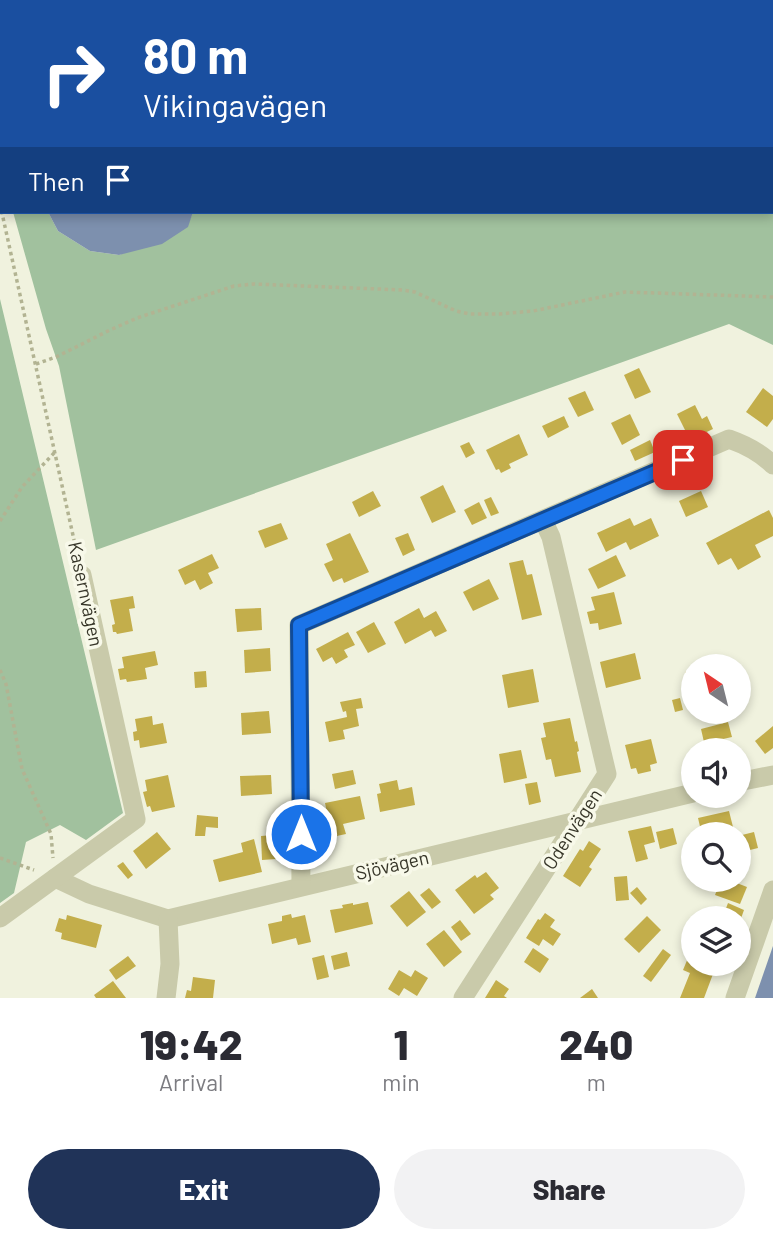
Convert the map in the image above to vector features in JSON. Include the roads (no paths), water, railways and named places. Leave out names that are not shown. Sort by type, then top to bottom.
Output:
[{"type":"street","points":[[301,886],[299,625],[729,439],[766,457],[773,465]]},
{"type":"street","name":"Odenvägen","points":[[463,998],[607,774],[551,537],[543,520]]},
{"type":"street","name":"Kasernvägen","points":[[0,918],[136,820],[82,575]]},
{"type":"street","points":[[751,779],[773,775]]},
{"type":"street","name":"Sjövägen","points":[[168,919],[681,796]]},
{"type":"street","points":[[55,878],[89,894],[168,919],[170,964],[166,998]]},
{"type":"street","points":[[735,998],[773,890]]},
{"type":"water","points":[[49,214],[192,214],[188,227],[162,244],[119,255],[90,251],[58,231]]},
{"type":"water","points":[[773,946],[773,998],[755,998]]}]
